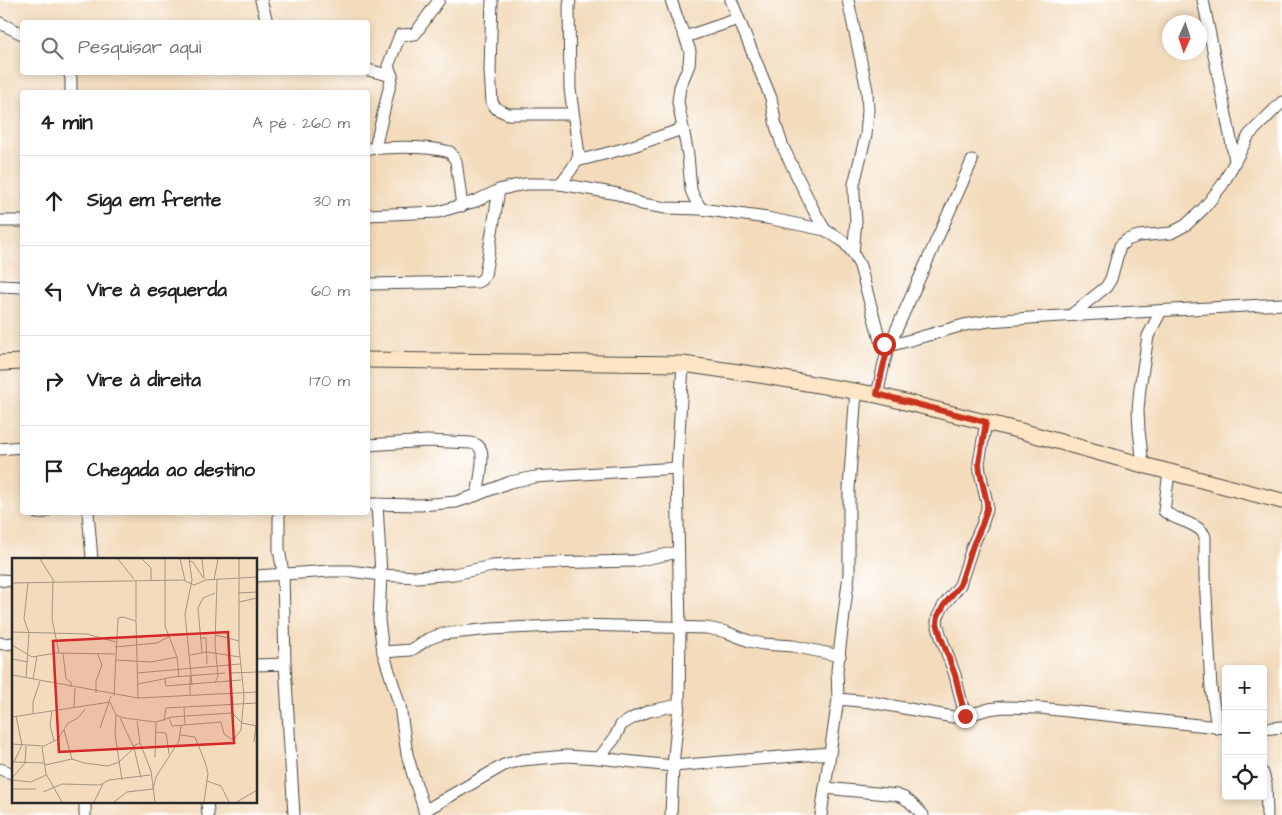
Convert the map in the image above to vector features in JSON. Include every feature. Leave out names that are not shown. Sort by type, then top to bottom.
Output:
[{"type":"main road","points":[[370,360],[683,364],[766,376],[877,394],[1282,501]]},
{"type":"main road","points":[[0,363],[20,362]]},
{"type":"street","points":[[261,0],[266,20]]},
{"type":"street","points":[[439,0],[415,34],[400,35],[388,66],[392,76],[372,149],[400,148],[450,152],[456,161],[462,206]]},
{"type":"street","points":[[492,0],[490,70],[492,103],[497,109],[508,114],[573,114]]},
{"type":"street","points":[[560,184],[577,161],[578,150],[570,89],[570,0]]},
{"type":"street","points":[[671,0],[690,51],[689,65],[680,87],[678,102],[688,155],[691,190],[701,209]]},
{"type":"street","points":[[848,0],[867,90],[868,111],[866,135],[854,184],[856,221],[853,252]]},
{"type":"street","points":[[1203,0],[1235,160]]},
{"type":"street","points":[[732,1],[771,98],[776,126],[783,147],[825,230]]},
{"type":"street","points":[[685,37],[738,19]]},
{"type":"street","points":[[0,23],[20,33]]},
{"type":"street","points":[[370,70],[392,76]]},
{"type":"street","points":[[69,75],[72,90]]},
{"type":"street","points":[[1071,315],[1106,287],[1111,279],[1120,246],[1127,240],[1138,236],[1171,232],[1186,225],[1204,208],[1223,184],[1249,135],[1282,102]]},
{"type":"street","points":[[577,161],[627,148],[682,128]]},
{"type":"street","points":[[877,394],[889,346],[972,161]]},
{"type":"street","points":[[370,215],[438,212],[476,201],[499,190],[526,184],[560,184],[618,194],[642,204],[666,208],[701,209],[767,218],[825,230],[843,241],[853,252],[860,266],[880,340],[889,346],[989,321],[1282,304]]},
{"type":"street","points":[[370,284],[478,282],[482,280],[485,276],[499,190]]},
{"type":"street","points":[[0,221],[20,221]]},
{"type":"street","points":[[0,286],[20,287]]},
{"type":"street","points":[[1143,465],[1138,410],[1140,388],[1148,336],[1161,311]]},
{"type":"street","points":[[671,815],[679,705],[680,628],[677,468],[683,364]]},
{"type":"street","points":[[821,815],[838,699],[838,671],[849,574],[849,489],[856,391]]},
{"type":"street","points":[[965,716],[955,675],[937,623],[941,610],[960,585],[987,509],[979,463],[986,422]]},
{"type":"street","points":[[370,445],[427,441],[472,442],[481,450],[482,458],[477,495]]},
{"type":"street","points":[[0,449],[20,447]]},
{"type":"street","points":[[677,468],[535,476],[510,482],[456,502],[420,505],[372,504],[382,575],[379,620],[383,652],[400,706],[407,754],[425,813],[504,765],[522,760],[566,756],[674,766],[830,753]]},
{"type":"street","points":[[838,699],[872,702],[952,717],[965,716],[1003,707],[1040,708],[1221,728],[1211,688],[1204,532],[1200,528],[1173,517],[1164,511],[1169,472]]},
{"type":"street","points":[[88,515],[92,558]]},
{"type":"street","points":[[279,515],[278,549],[283,573],[294,815]]},
{"type":"street","points":[[258,576],[330,570],[417,578],[454,574],[492,566],[635,561],[678,552]]},
{"type":"street","points":[[383,652],[411,650],[428,638],[442,634],[491,629],[574,625],[707,628],[763,644],[792,646],[840,656]]},
{"type":"street","points":[[258,665],[286,664]]},
{"type":"street","points":[[599,758],[622,725],[649,711],[679,705]]},
{"type":"street","points":[[1267,729],[1282,728]]},
{"type":"street","points":[[0,769],[12,773]]},
{"type":"street","points":[[825,788],[904,797],[923,815]]},
{"type":"street","points":[[1267,800],[1267,815]]},
{"type":"street","points":[[85,802],[85,815]]},
{"type":"street","points":[[207,802],[208,815]]},
{"type":"route","points":[[884,344],[889,346],[877,394],[986,422],[979,463],[987,509],[960,585],[944,605],[938,616],[937,623],[955,675],[965,716]]}]
